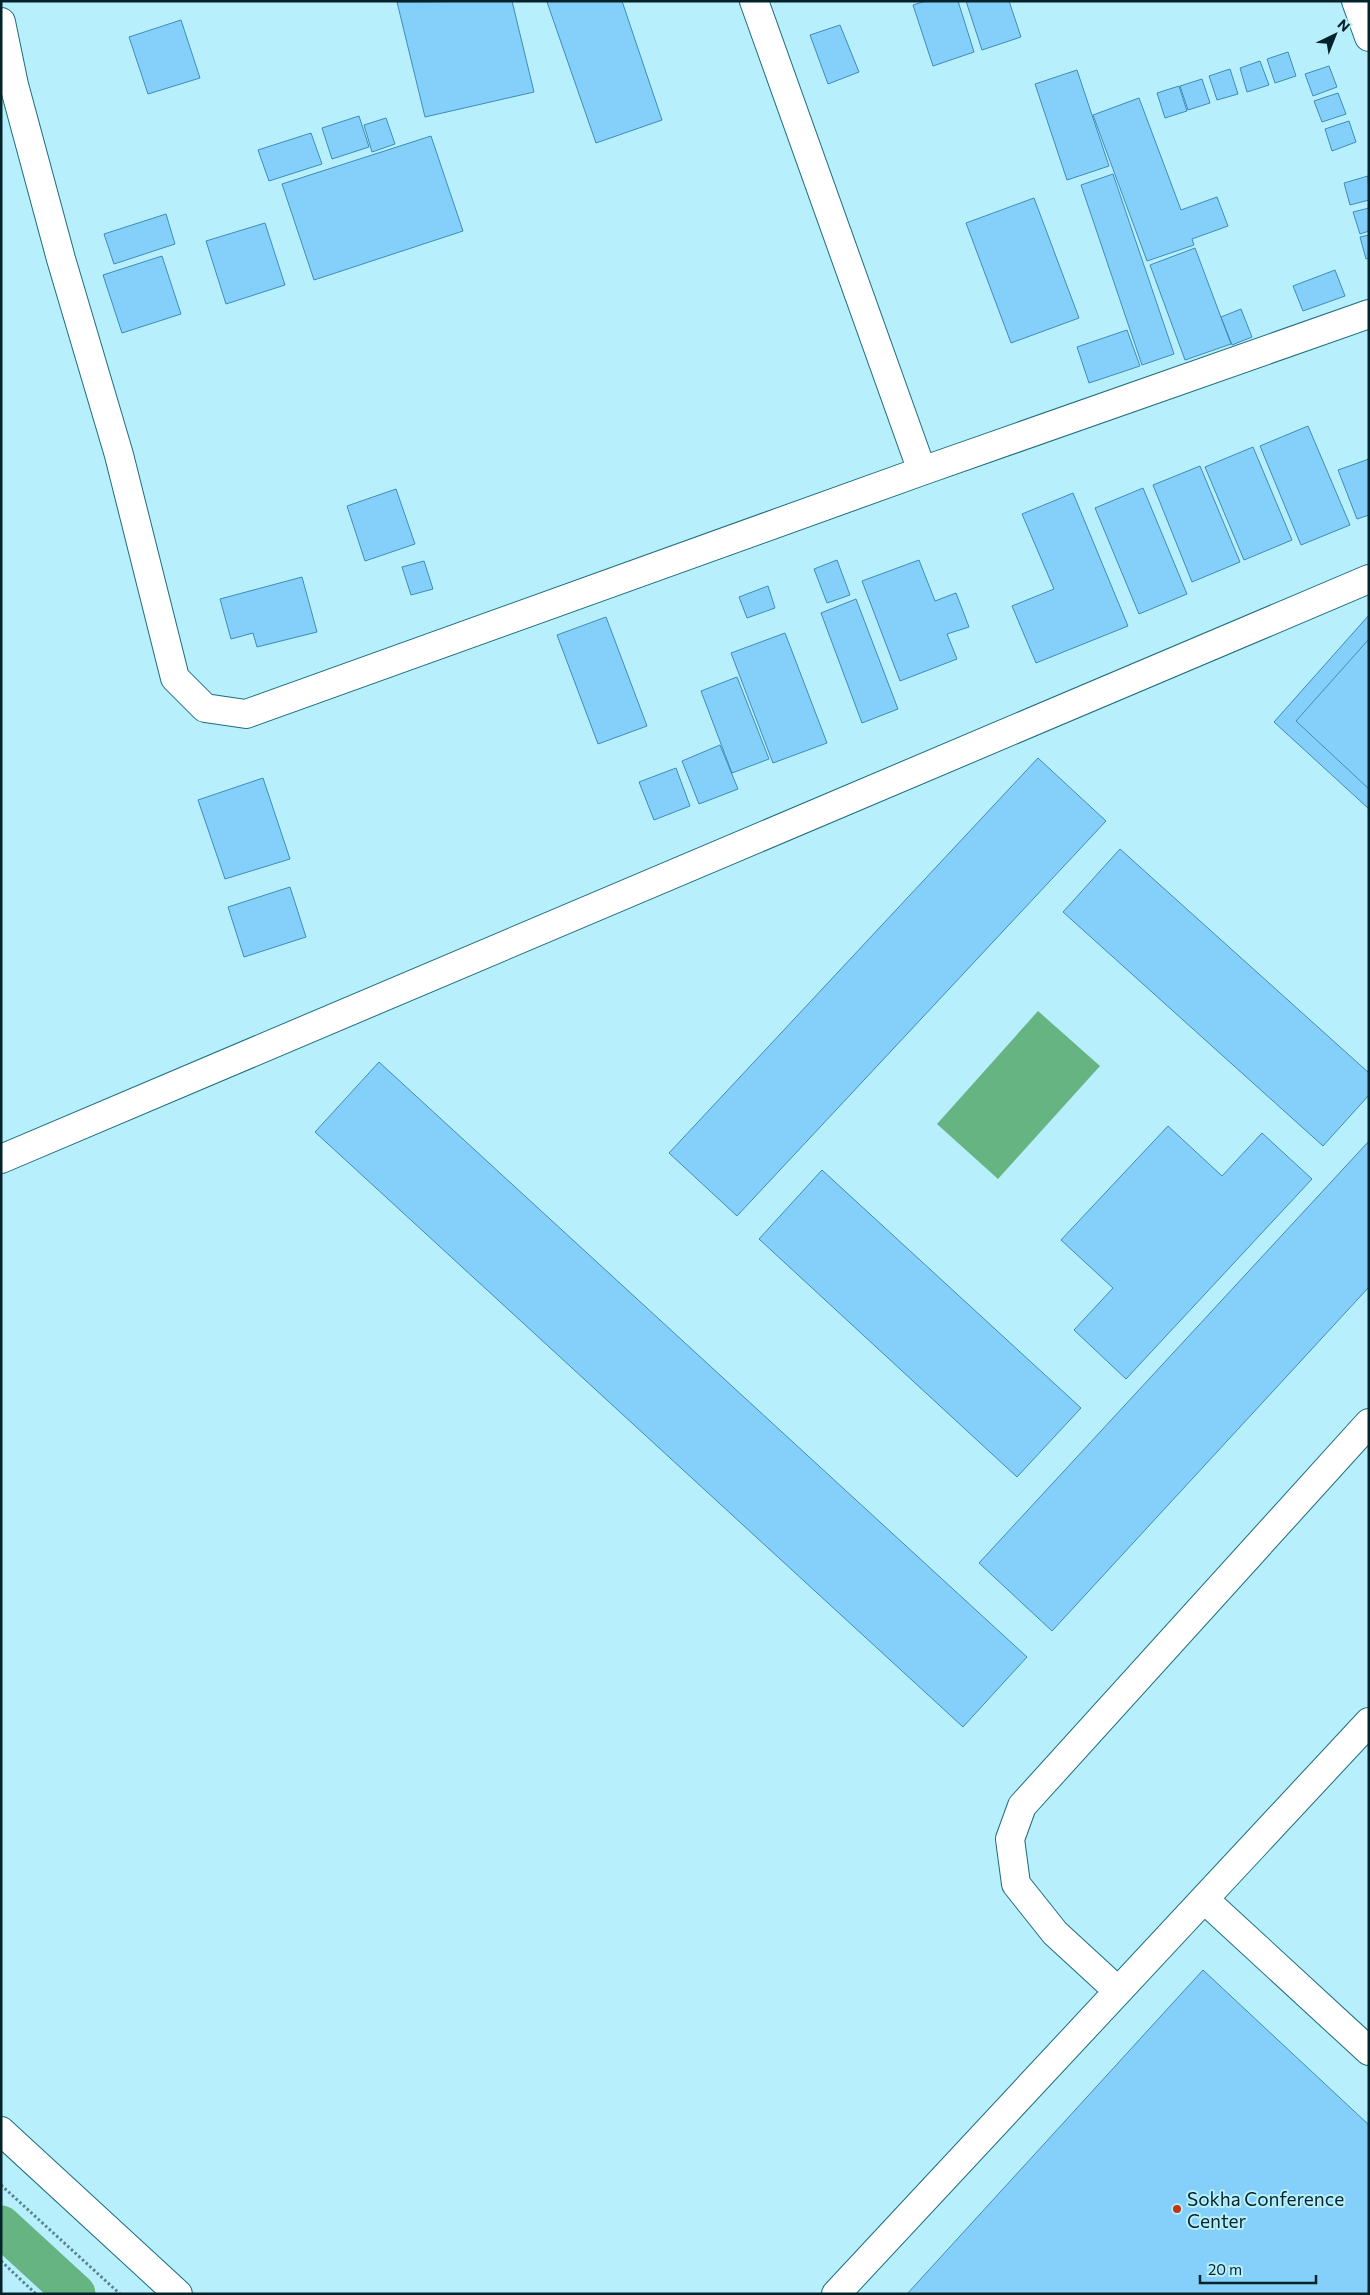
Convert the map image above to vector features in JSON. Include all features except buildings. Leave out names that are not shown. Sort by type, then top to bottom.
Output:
[{"type":"street","points":[[754,1],[922,471]]},
{"type":"street","points":[[1356,1],[1369,37]]},
{"type":"street","points":[[1,22],[14,85],[119,455],[176,678],[204,708],[246,714],[922,471],[1369,314]]},
{"type":"street","points":[[1,1159],[1369,579]]},
{"type":"street","points":[[1118,1991],[1055,1933],[1016,1884],[1010,1839],[1022,1806],[1369,1423]]},
{"type":"street","points":[[836,2294],[1369,1722]]},
{"type":"street","points":[[1204,1899],[1369,2051]]},
{"type":"street","points":[[1,2131],[178,2294]]},
{"type":"path","points":[[1,2185],[120,2294]]},
{"type":"path","points":[[1,2261],[36,2294]]},
{"type":"shaded area","points":[[1038,1011],[1100,1066],[998,1179],[937,1124]]},
{"type":"waterway","points":[[1,2226],[75,2294]]},
{"type":"place","name":"Sokha Conference Center","points":[[1177,2209]]}]
